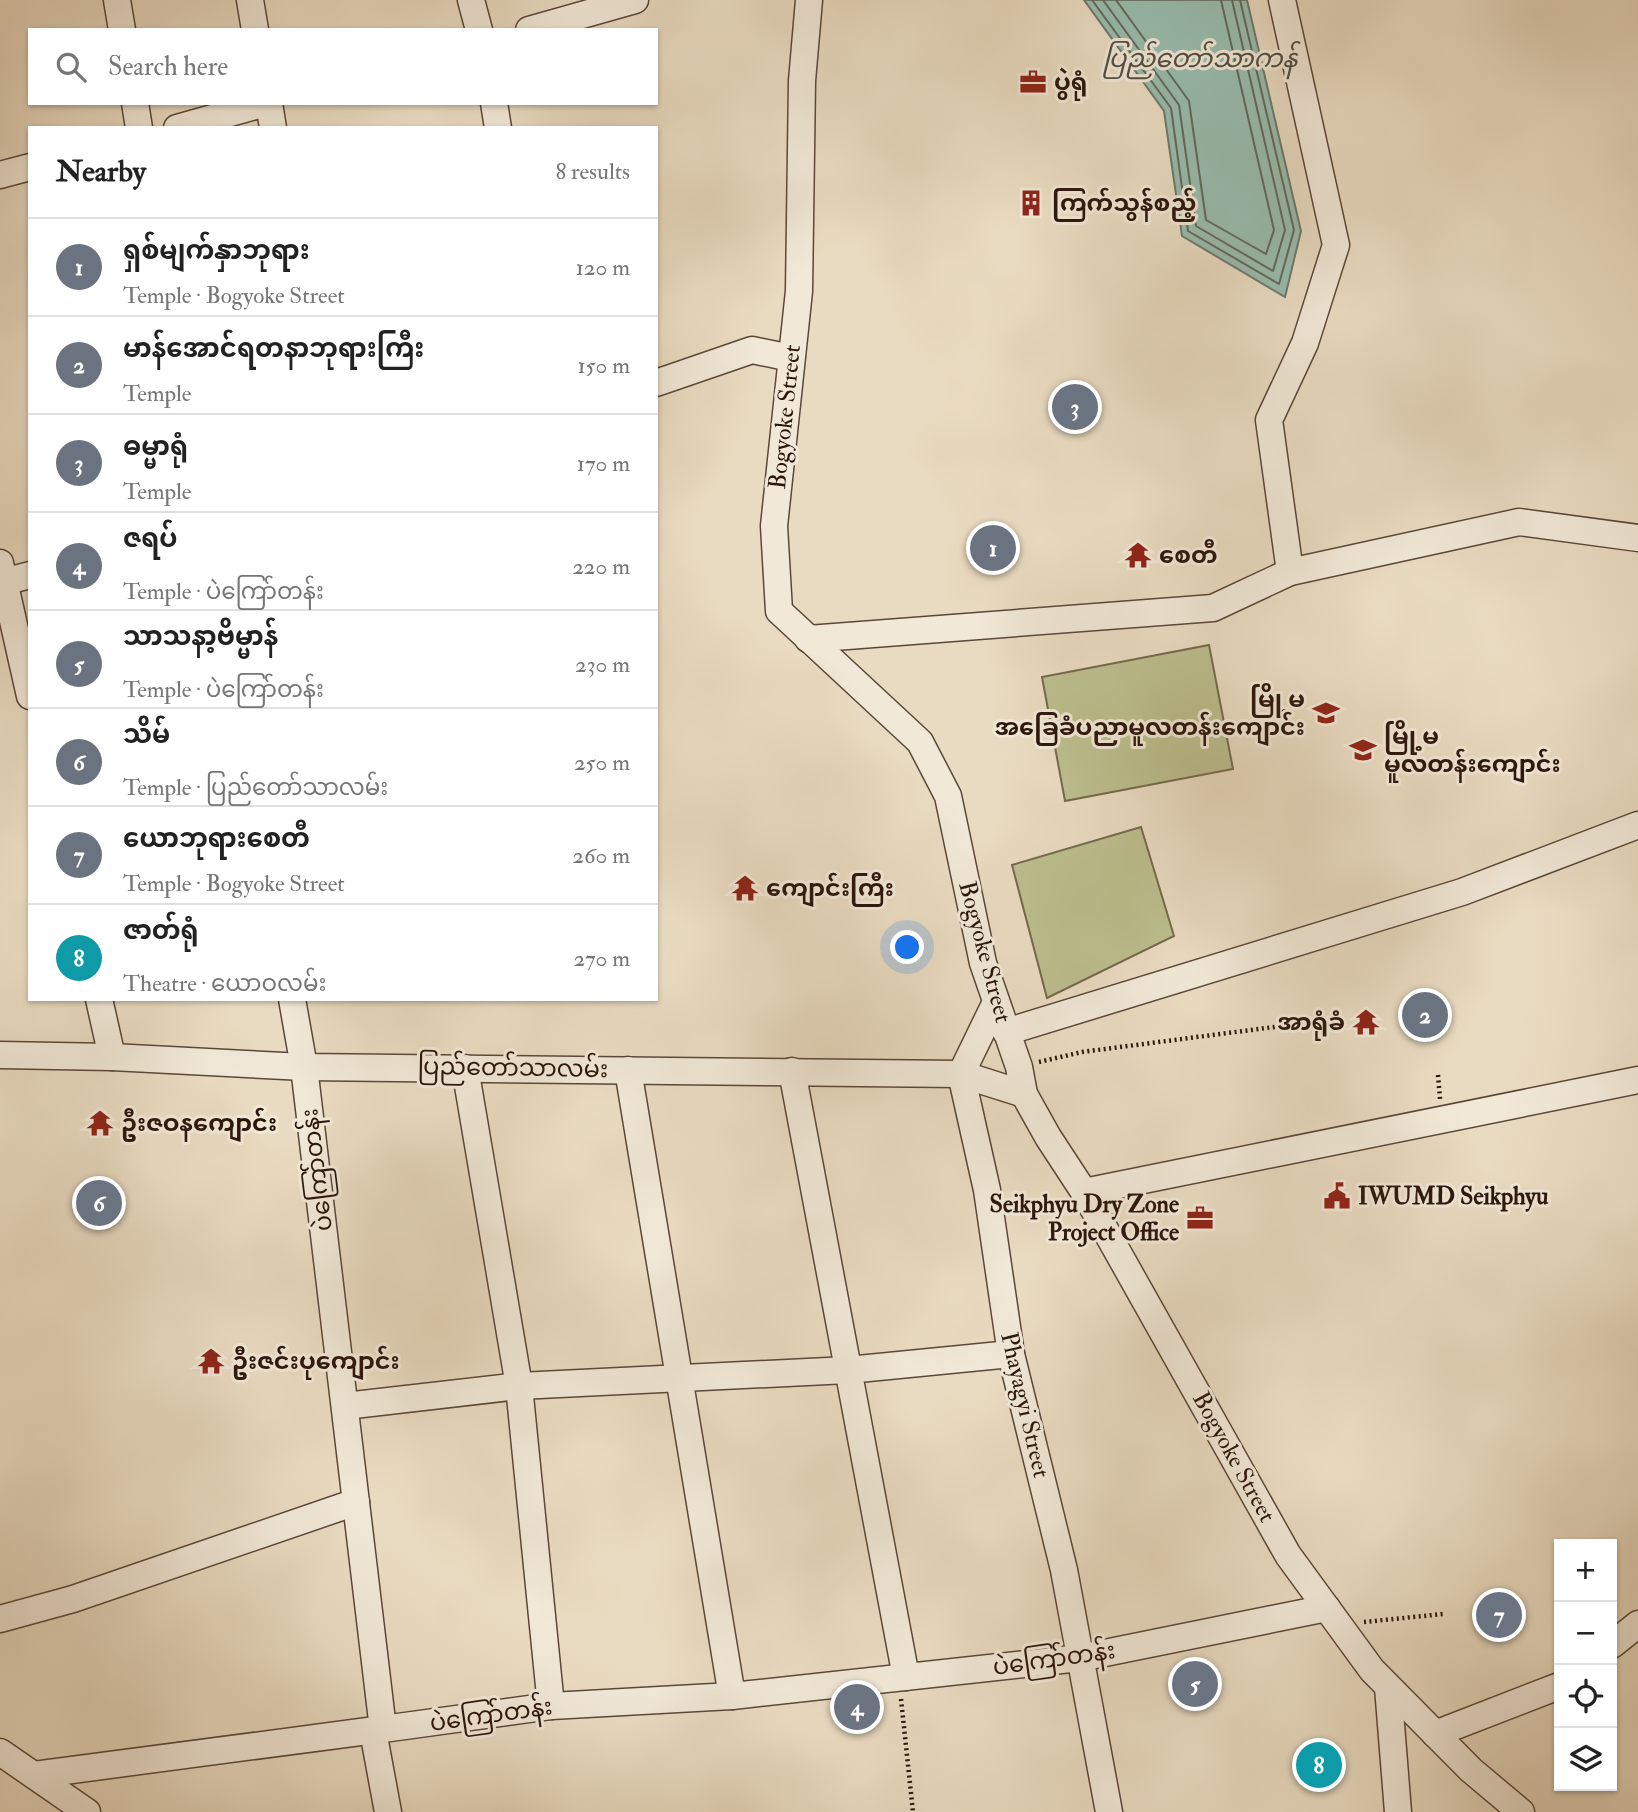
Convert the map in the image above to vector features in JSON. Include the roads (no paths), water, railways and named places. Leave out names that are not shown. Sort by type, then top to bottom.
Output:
[{"type":"street","points":[[117,0],[122,28]]},
{"type":"street","points":[[250,0],[256,28]]},
{"type":"street","points":[[471,0],[478,28]]},
{"type":"street","points":[[536,28],[635,0]]},
{"type":"street","name":"Bogyoke Street","points":[[809,0],[802,81],[799,290],[774,526],[779,611],[920,742],[948,796],[983,963],[1019,1067],[1024,1094],[1084,1192],[1289,1555],[1372,1670],[1471,1770],[1521,1812]]},
{"type":"street","points":[[1282,0],[1336,245],[1305,343],[1269,420],[1290,572]]},
{"type":"street","points":[[135,105],[139,126]]},
{"type":"street","points":[[184,126],[260,105]]},
{"type":"street","points":[[267,105],[273,126]]},
{"type":"street","points":[[494,105],[498,126]]},
{"type":"street","points":[[0,175],[28,168]]},
{"type":"street","points":[[658,382],[752,350],[791,358]]},
{"type":"street","points":[[808,639],[1213,608],[1290,572],[1520,523],[1638,538]]},
{"type":"street","points":[[28,575],[1,576],[28,688]]},
{"type":"street","points":[[1006,1032],[1462,892],[1638,825]]},
{"type":"street","points":[[99,1001],[112,1057]]},
{"type":"street","name":"ပဲကြော်တန်း","points":[[292,1001],[304,1067],[345,1406],[378,1730],[551,1706],[903,1683],[1080,1658],[1333,1616]]},
{"type":"street","points":[[961,1074],[996,1003]]},
{"type":"street","name":"ပြည်တော်သာလမ်း","points":[[0,1055],[112,1057],[304,1067],[961,1074],[1024,1094]]},
{"type":"street","points":[[465,1068],[519,1385],[551,1706]]},
{"type":"street","points":[[628,1070],[732,1696]]},
{"type":"street","points":[[792,1071],[903,1683]]},
{"type":"street","name":"Phayagyi Street","points":[[961,1074],[987,1190],[1011,1354],[1064,1570],[1109,1812]]},
{"type":"street","points":[[1084,1192],[1638,1080]]},
{"type":"street","points":[[345,1406],[519,1385],[679,1380],[848,1370],[1011,1354]]},
{"type":"street","points":[[0,1619],[86,1595],[356,1502]]},
{"type":"street","points":[[1617,1641],[1638,1624]]},
{"type":"street","points":[[1388,1687],[1398,1812]]},
{"type":"street","points":[[1435,1734],[1554,1688]]},
{"type":"street","points":[[34,1775],[378,1730],[388,1812]]},
{"type":"street","points":[[0,1752],[87,1812]]},
{"type":"water","name":"ပြည်တော်သာကန်","points":[[1084,0],[1247,0],[1301,231],[1285,297],[1182,236],[1164,111]]},
{"type":"place","name":"ပွဲရုံ","points":[[1033,82]]},
{"type":"place","name":"ကြက်သွန်စည့်","points":[[1031,203]]},
{"type":"place","name":"ဓမ္မာရုံ","points":[[1075,407]]},
{"type":"place","name":"ရှစ်မျက်နှာဘုရား","points":[[993,548]]},
{"type":"place","name":"စေတီ","points":[[1138,555]]},
{"type":"place","name":"မြို့မ အခြေခံပညာမူလတန်းကျောင်း","points":[[1326,713]]},
{"type":"place","name":"မြို့မ မူလတန်းကျောင်း","points":[[1363,750]]},
{"type":"place","name":"ကျောင်းကြီး","points":[[745,888]]},
{"type":"place","name":"မာန်အောင်ရတနာဘုရားကြီး","points":[[1425,1015]]},
{"type":"place","name":"အာရုံခံ","points":[[1366,1022]]},
{"type":"place","name":"ဦးဇဝနကျောင်း","points":[[100,1123]]},
{"type":"place","name":"IWUMD Seikphyu","points":[[1337,1196]]},
{"type":"place","name":"သိမ်","points":[[99,1203]]},
{"type":"place","name":"Seikphyu Dry Zone Project Office","points":[[1200,1218]]},
{"type":"place","name":"ဦးဇင်းပုကျောင်း","points":[[211,1361]]},
{"type":"place","name":"ယောဘုရားစေတီ","points":[[1499,1615]]},
{"type":"place","name":"သာသနာ့ဗိမ္မာန်","points":[[1195,1684]]},
{"type":"place","name":"ဇရပ်","points":[[857,1707]]},
{"type":"place","name":"ဇာတ်ရုံ","points":[[1319,1765]]}]
